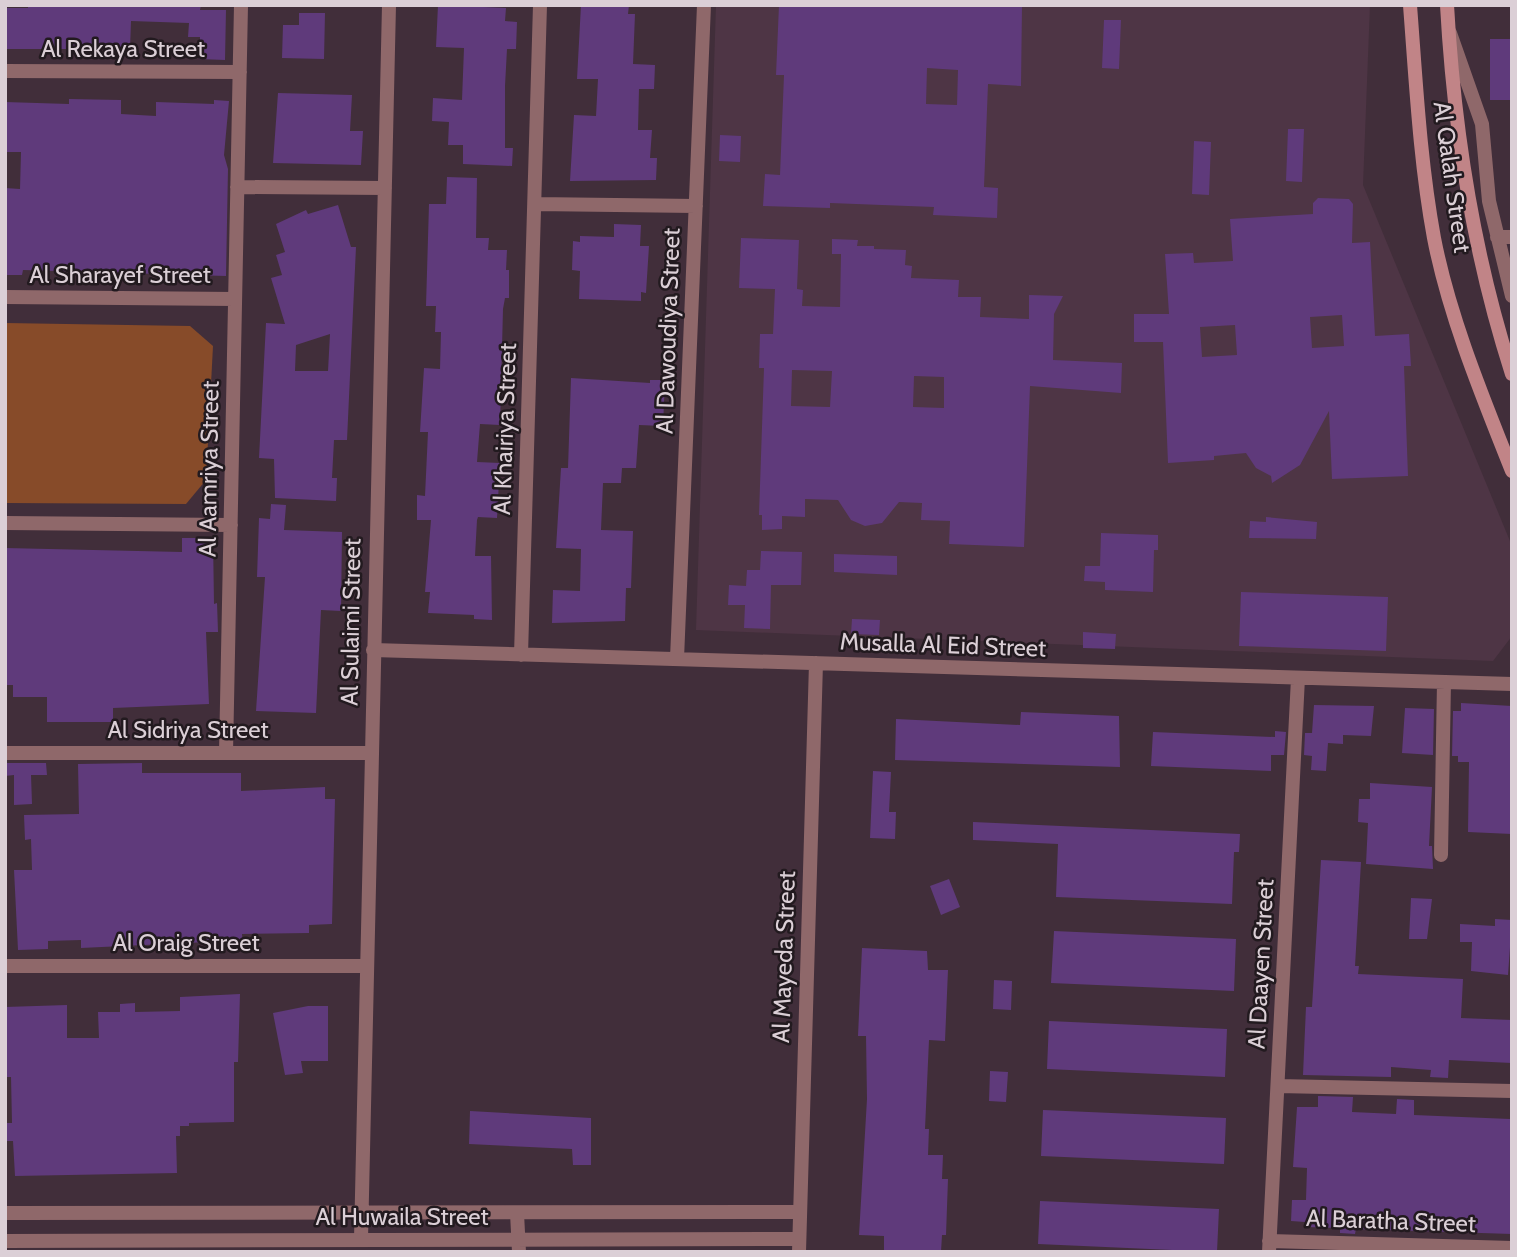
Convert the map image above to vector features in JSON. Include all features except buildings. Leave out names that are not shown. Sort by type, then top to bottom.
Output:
[{"type":"main road","name":"Al Qalah Street","points":[[1410,5],[1420,131],[1435,240],[1485,403],[1512,471]]},
{"type":"main road","name":"Al Qalah Street","points":[[1447,5],[1463,181],[1496,325],[1512,373]]},
{"type":"street","name":"Al Aamriya Street","points":[[226,753],[241,5]]},
{"type":"street","name":"Al Sulaimi Street","points":[[362,1239],[360,1213],[389,5]]},
{"type":"street","name":"Al Khairiya Street","points":[[520,655],[540,5]]},
{"type":"street","name":"Al Dawoudiya Street","points":[[677,659],[704,5]]},
{"type":"street","name":"Al Qalah Street","points":[[1448,28],[1482,124],[1488,190],[1505,237],[1512,296]]},
{"type":"street","name":"Al Rekaya Street","points":[[5,71],[240,72]]},
{"type":"street","points":[[237,187],[385,188]]},
{"type":"street","points":[[535,204],[696,206]]},
{"type":"street","name":"Al Sharayef Street","points":[[5,298],[235,299]]},
{"type":"street","points":[[5,523],[231,524]]},
{"type":"street","name":"Musalla Al Eid Street","points":[[373,650],[1512,684]]},
{"type":"street","name":"Al Mayeda Street","points":[[799,1245],[816,663]]},
{"type":"street","name":"Al Daayen Street","points":[[1269,1246],[1298,678]]},
{"type":"street","points":[[1441,855],[1444,682]]},
{"type":"street","name":"Al Sidriya Street","points":[[5,753],[371,753]]},
{"type":"street","name":"Al Oraig Street","points":[[5,966],[367,966]]},
{"type":"street","points":[[1278,1086],[1512,1091]]},
{"type":"street","name":"Al Huwaila Street","points":[[5,1213],[799,1212]]},
{"type":"street","points":[[517,1213],[519,1246]]},
{"type":"street","name":"Al Huwaila Street","points":[[5,1241],[362,1239],[519,1246],[799,1245]]},
{"type":"street","name":"Al Baratha Street","points":[[1269,1246],[1512,1248]]},
{"type":"shaded area","points":[[716,5],[1370,5],[1363,185],[1512,546],[1512,636],[1493,661],[696,630]]},
{"type":"shaded area","points":[[5,323],[190,326],[213,346],[206,480],[186,504],[5,503]]}]
